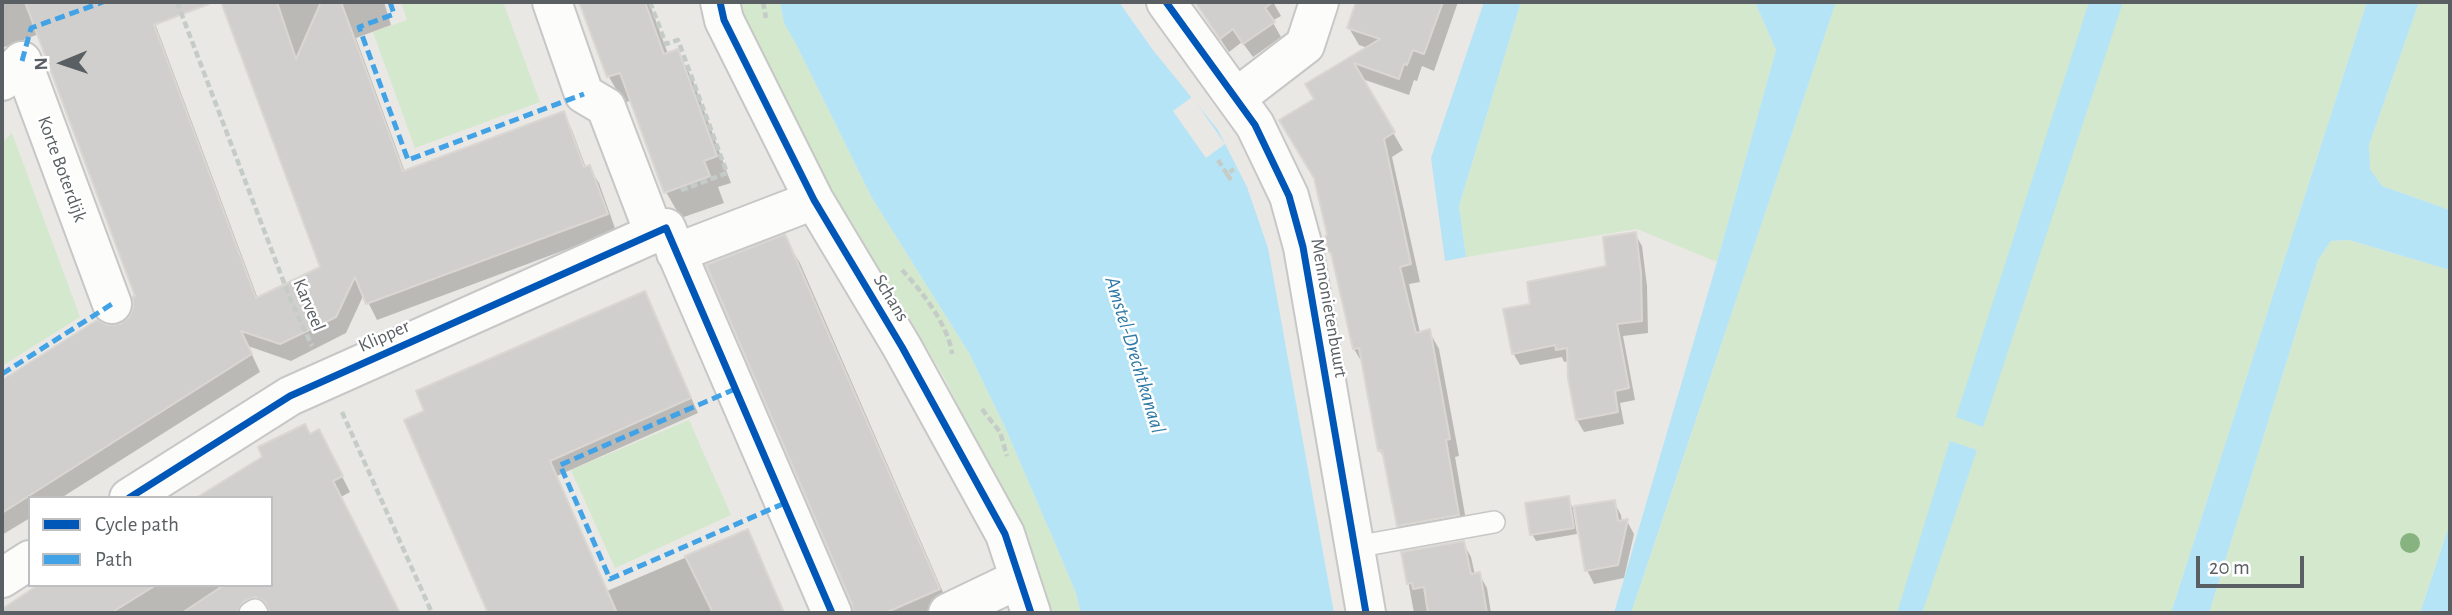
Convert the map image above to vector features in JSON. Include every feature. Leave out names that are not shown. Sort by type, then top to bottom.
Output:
[{"type":"street","points":[[552,2],[584,94],[606,107],[832,613]]},
{"type":"street","name":"Schans","points":[[720,2],[724,20],[814,200],[902,346],[1005,534],[1025,596]]},
{"type":"street","name":"Mennonietenbuurt","points":[[1166,2],[1255,125],[1289,196],[1303,247],[1366,613]]},
{"type":"street","points":[[1236,98],[1305,45],[1319,2]]},
{"type":"street","name":"Korte Boterdijk","points":[[2,81],[22,61],[112,304]]},
{"type":"street","points":[[660,230],[814,200]]},
{"type":"street","name":"Klipper","points":[[132,496],[289,396],[660,230]]},
{"type":"street","points":[[2,578],[28,561]]},
{"type":"street","points":[[948,613],[1025,596]]},
{"type":"lane","points":[[1355,547],[1494,522]]},
{"type":"lane","points":[[250,613],[255,610],[257,613]]},
{"type":"path","points":[[650,2],[666,44],[678,40],[727,173],[660,230]]},
{"type":"path","points":[[1218,160],[1227,174]]},
{"type":"green space","points":[[401,2],[503,2],[540,102],[415,148],[373,32],[407,20]]},
{"type":"green space","points":[[739,2],[780,2],[784,23],[872,198],[969,353],[1004,425],[1054,541],[1076,593],[1081,613],[1045,613],[1002,494],[945,379],[801,146],[769,80]]},
{"type":"green space","points":[[1521,2],[1755,2],[1776,50],[1717,262],[1637,229],[1466,257],[1459,206]]},
{"type":"green space","points":[[1836,2],[2367,2],[2171,613],[1631,613]]},
{"type":"green space","points":[[2419,2],[2450,2],[2450,210],[2382,186],[2370,169],[2369,145]]},
{"type":"green space","points":[[12,133],[80,317],[2,366],[2,143]]},
{"type":"green space","points":[[2348,240],[2450,270],[2450,523],[2420,613],[2209,613],[2318,260],[2331,241]]},
{"type":"green space","points":[[689,420],[731,515],[615,568],[571,470]]},
{"type":"water","name":"Amstel-Drechtkanaal","points":[[780,2],[1119,2],[1153,50],[1218,130],[1247,187],[1268,248],[1334,613],[1081,613],[1076,593],[1054,541],[1004,425],[969,353],[872,198],[784,23]]},
{"type":"water","points":[[1484,2],[1521,2],[1459,206],[1466,257],[1445,261],[1431,158]]},
{"type":"water","points":[[1755,2],[1836,2],[1631,613],[1614,613],[1776,50]]},
{"type":"water","points":[[2089,2],[2123,2],[1983,427],[1956,417]]},
{"type":"water","points":[[2367,2],[2419,2],[2369,145],[2370,169],[2382,186],[2450,210],[2450,270],[2349,240],[2331,241],[2318,260],[2209,613],[2171,613]]},
{"type":"water","points":[[1950,441],[1977,450],[1922,613],[1897,613]]},
{"type":"water","points":[[2450,523],[2450,613],[2420,613]]},
{"type":"pier","points":[[1192,97],[1225,144],[1206,158],[1173,111]]},
{"type":"building","points":[[25,2],[209,2],[154,25],[256,298],[320,267],[221,2],[277,2],[296,59],[321,2],[341,2],[403,171],[564,111],[584,167],[590,165],[608,214],[366,304],[355,277],[336,317],[280,344],[241,331],[252,354],[2,513],[2,380],[97,320],[108,325],[120,324],[129,317],[135,296]]},
{"type":"building","points":[[579,2],[645,2],[664,54],[678,49],[717,156],[704,161],[710,176],[664,193],[620,73],[607,77]]},
{"type":"building","points":[[1195,2],[1273,2],[1265,8],[1275,22],[1243,44],[1233,29],[1220,39]]},
{"type":"building","points":[[1356,2],[1443,2],[1424,54],[1413,50],[1399,79],[1354,63],[1395,132],[1384,139],[1411,264],[1400,267],[1416,333],[1430,329],[1450,439],[1446,440],[1459,515],[1397,526],[1382,450],[1378,451],[1359,348],[1353,349],[1331,253],[1325,238],[1327,234],[1314,178],[1279,120],[1314,99],[1305,84],[1380,39],[1347,28]]},
{"type":"building","points":[[1636,232],[1641,273],[1642,321],[1617,324],[1629,388],[1615,391],[1618,412],[1576,420],[1568,379],[1567,348],[1556,350],[1555,345],[1512,354],[1503,309],[1530,304],[1527,282],[1606,266],[1603,237]]},
{"type":"building","points":[[785,234],[940,589],[885,613],[853,613],[852,604],[706,265]]},
{"type":"building","points":[[645,291],[691,398],[550,461],[617,613],[488,613],[404,420],[424,411],[416,391]]},
{"type":"building","points":[[305,424],[310,434],[319,429],[343,476],[333,481],[400,613],[270,613],[265,602],[255,597],[243,602],[237,613],[182,613],[221,587],[273,587],[273,496],[199,496],[262,457],[258,447]]},
{"type":"building","points":[[1569,496],[1574,528],[1530,535],[1525,503]]},
{"type":"building","points":[[1615,500],[1618,521],[1628,519],[1618,565],[1585,571],[1574,506]]},
{"type":"building","points":[[748,529],[784,613],[713,613],[685,556]]},
{"type":"building","points":[[1464,541],[1471,574],[1480,572],[1487,613],[1428,613],[1424,587],[1413,589],[1412,583],[1407,584],[1401,552]]},
{"type":"building","points":[[35,587],[153,587],[111,613],[2,613],[2,609]]},
{"type":"marked path","points":[[22,61],[31,28],[103,2]]},
{"type":"marked path","points":[[390,2],[394,14],[359,27],[408,160],[584,94]]},
{"type":"marked path","points":[[2,374],[112,304]]},
{"type":"marked path","points":[[735,389],[560,465],[610,579],[785,503]]},
{"type":"cycle path","points":[[720,2],[724,20],[814,200],[902,347],[1005,534],[1031,613]]},
{"type":"cycle path","points":[[1166,2],[1255,125],[1289,196],[1303,247],[1366,613]]},
{"type":"cycle path","points":[[132,496],[290,396],[666,228],[832,613]]}]
